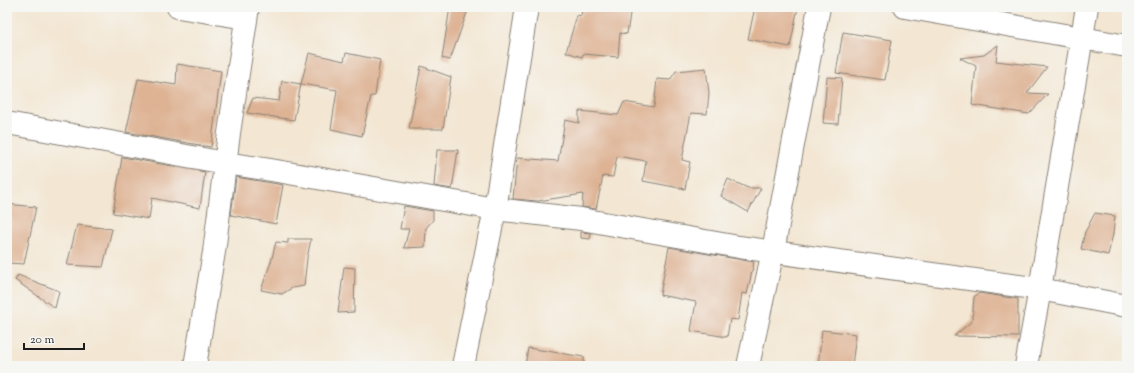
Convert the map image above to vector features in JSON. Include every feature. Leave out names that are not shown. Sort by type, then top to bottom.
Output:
[{"type":"street","points":[[178,7],[247,13],[214,252],[195,366]]},
{"type":"street","points":[[463,366],[495,209],[527,7]]},
{"type":"street","points":[[748,366],[773,251],[819,7]]},
{"type":"street","points":[[906,7],[1127,46]]},
{"type":"street","points":[[1026,366],[1083,38],[1087,7]]},
{"type":"street","points":[[7,123],[225,164],[271,170],[495,209],[581,219],[739,247],[1040,289],[1127,306]]},
{"type":"building","points":[[450,7],[469,7],[450,60],[442,58]]},
{"type":"building","points":[[593,7],[631,7],[627,34],[620,33],[618,57],[583,54],[582,57],[566,52],[577,15],[581,16],[582,10],[592,11]]},
{"type":"building","points":[[755,7],[798,7],[790,47],[748,39]]},
{"type":"building","points":[[843,32],[892,40],[885,80],[836,73]]},
{"type":"building","points":[[998,45],[996,61],[1047,67],[1027,93],[1048,94],[1029,114],[972,105],[976,66],[960,58],[984,55]]},
{"type":"building","points":[[309,53],[344,61],[346,53],[380,60],[375,96],[371,96],[362,136],[331,129],[337,90],[301,84]]},
{"type":"building","points":[[177,64],[221,71],[211,147],[126,132],[138,79],[176,85]]},
{"type":"building","points":[[421,66],[451,77],[443,129],[409,129]]},
{"type":"building","points":[[706,68],[709,93],[707,114],[691,113],[682,160],[690,162],[685,189],[643,181],[646,161],[617,156],[613,177],[603,176],[596,209],[582,207],[583,194],[538,201],[513,199],[517,158],[558,161],[565,120],[579,123],[579,111],[618,115],[624,102],[654,107],[657,79],[670,80],[676,71]]},
{"type":"building","points":[[827,77],[842,78],[838,124],[823,123]]},
{"type":"building","points":[[282,81],[301,84],[294,120],[247,113],[253,98],[279,101]]},
{"type":"building","points":[[437,150],[458,150],[452,189],[434,186]]},
{"type":"building","points":[[122,157],[205,172],[200,208],[152,198],[149,219],[113,213]]},
{"type":"building","points":[[236,177],[283,185],[276,224],[231,215]]},
{"type":"building","points":[[728,179],[748,188],[761,188],[748,212],[721,196]]},
{"type":"building","points":[[7,204],[36,207],[24,264],[7,263]]},
{"type":"building","points":[[404,206],[433,211],[433,220],[426,228],[425,247],[404,248],[409,229],[400,229]]},
{"type":"building","points":[[1095,213],[1115,216],[1113,234],[1108,255],[1081,249],[1085,232]]},
{"type":"building","points":[[77,225],[112,229],[103,267],[67,265]]},
{"type":"building","points":[[581,232],[591,233],[590,239],[581,238]]},
{"type":"building","points":[[288,239],[311,239],[304,286],[292,288],[282,294],[261,290],[276,242],[288,243]]},
{"type":"building","points":[[669,247],[754,262],[747,294],[742,293],[738,320],[730,319],[727,337],[691,331],[696,302],[660,295]]},
{"type":"building","points":[[344,267],[355,268],[354,312],[338,313]]},
{"type":"building","points":[[18,275],[59,291],[55,308],[15,280]]},
{"type":"building","points":[[979,293],[1018,299],[1018,337],[954,336],[972,321],[974,297]]},
{"type":"building","points":[[822,330],[856,334],[852,366],[818,366]]},
{"type":"building","points":[[528,348],[584,357],[584,366],[525,366]]}]
